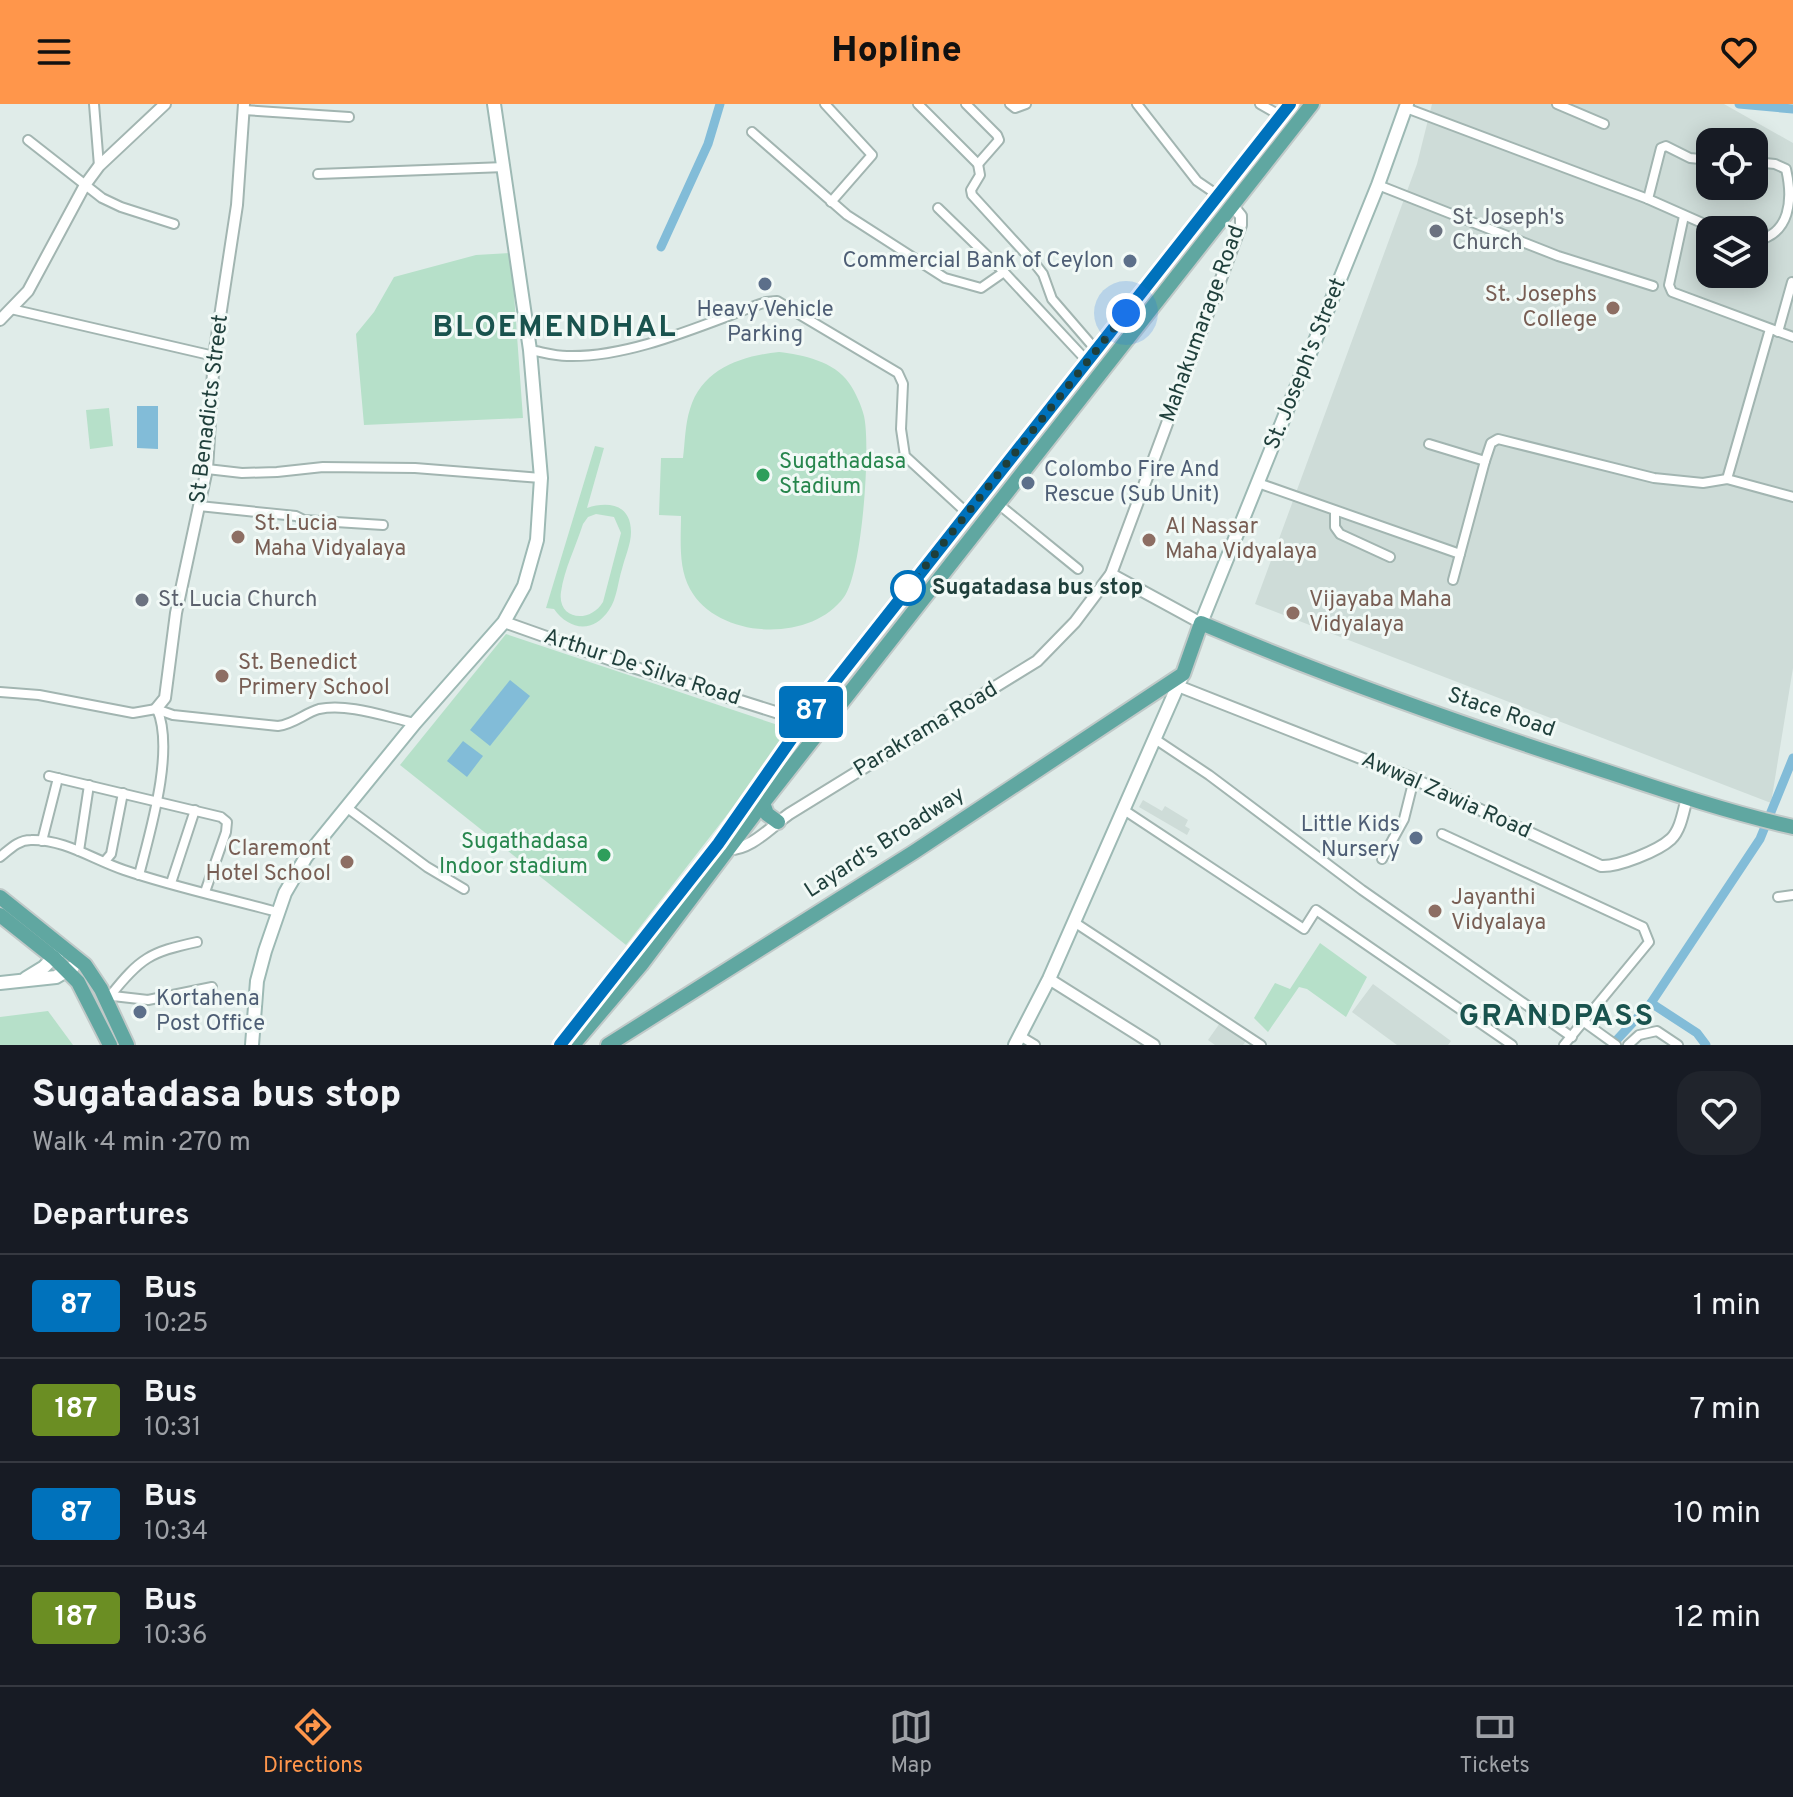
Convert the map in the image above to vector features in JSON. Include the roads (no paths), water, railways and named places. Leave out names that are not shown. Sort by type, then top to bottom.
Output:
[{"type":"main road","points":[[252,1045],[257,981],[277,912],[306,857],[415,723],[504,622],[524,586],[537,540],[541,478],[530,350],[494,104]]},
{"type":"main road","points":[[560,1045],[763,803],[1312,104]]},
{"type":"main road","name":"St. Joseph's Street","points":[[1201,623],[1378,185],[1406,106]]},
{"type":"main road","points":[[573,1045],[641,965],[723,847],[804,721],[1286,110]]},
{"type":"main road","points":[[1219,196],[1232,205]]},
{"type":"main road","points":[[1018,1041],[1124,810],[1201,623]]},
{"type":"main road","name":"Stace Road","points":[[1201,623],[1270,653],[1472,727],[1687,798],[1793,827]]},
{"type":"main road","name":"Layard's Broadway","points":[[608,1045],[1180,680]]},
{"type":"main road","points":[[763,803],[767,814],[778,822]]},
{"type":"main road","points":[[0,897],[58,952],[68,972],[86,993],[110,1045]]},
{"type":"main road","points":[[0,915],[58,952],[80,960],[107,996],[127,1045]]},
{"type":"main road","points":[[23,980],[44,967],[58,952]]},
{"type":"main road","points":[[0,983],[56,977],[68,972],[80,960]]},
{"type":"street","points":[[94,104],[99,166]]},
{"type":"street","points":[[0,320],[28,291],[85,185],[99,166],[165,104]]},
{"type":"street","points":[[825,104],[872,155],[831,202]]},
{"type":"street","points":[[918,104],[978,164],[980,175],[973,186],[972,195],[1043,274],[1052,299],[1092,356]]},
{"type":"street","points":[[966,104],[999,140],[978,164]]},
{"type":"street","points":[[1010,104],[1015,108],[1026,104]]},
{"type":"street","points":[[1260,104],[1286,110]]},
{"type":"street","points":[[1557,104],[1604,124]]},
{"type":"street","points":[[1139,105],[1197,181],[1219,196]]},
{"type":"street","points":[[1406,106],[1648,199],[1696,221]]},
{"type":"street","points":[[244,107],[349,117]]},
{"type":"street","name":"St Benadicts Street","points":[[156,709],[165,698],[176,613],[207,469],[214,356],[235,217],[244,107]]},
{"type":"street","points":[[752,132],[847,215],[945,278],[981,288],[1004,272]]},
{"type":"street","points":[[28,140],[102,198],[174,224]]},
{"type":"street","points":[[1648,199],[1661,148],[1666,146],[1696,159]]},
{"type":"street","points":[[1768,163],[1786,169],[1791,209],[1788,218],[1768,236]]},
{"type":"street","points":[[318,174],[505,167]]},
{"type":"street","points":[[1378,185],[1558,256],[1653,286]]},
{"type":"street","name":"Mahakumarage Road","points":[[1111,574],[1241,225],[1241,216],[1232,205]]},
{"type":"street","points":[[938,208],[1092,356]]},
{"type":"street","points":[[1684,216],[1669,285],[1672,292],[1793,337]]},
{"type":"street","points":[[1727,479],[1792,282]]},
{"type":"street","points":[[0,300],[11,309],[214,356]]},
{"type":"street","points":[[530,350],[566,357],[605,353],[658,340],[766,302],[777,301],[898,373],[903,384],[901,429],[905,456],[967,513]]},
{"type":"street","points":[[1453,580],[1491,443],[1503,438],[1654,478],[1703,483],[1727,479],[1793,497]]},
{"type":"street","points":[[1429,444],[1485,461]]},
{"type":"street","points":[[207,469],[242,473],[323,467],[415,468],[541,478]]},
{"type":"street","points":[[1258,483],[1460,554]]},
{"type":"street","points":[[997,503],[1078,569]]},
{"type":"street","points":[[199,506],[296,516],[304,520],[383,525]]},
{"type":"street","points":[[1335,511],[1335,527],[1340,534],[1390,557]]},
{"type":"street","points":[[1111,574],[1201,623]]},
{"type":"street","name":"Parakrama Road","points":[[723,847],[753,841],[778,822],[1037,661],[1075,622],[1111,574]]},
{"type":"street","name":"Arthur De Silva Road","points":[[504,622],[617,662],[804,721],[827,721]]},
{"type":"street","name":"Awwal Zawia Road","points":[[1180,680],[1414,779],[1601,866],[1612,867],[1626,862],[1670,840],[1679,827],[1687,798]]},
{"type":"street","points":[[0,692],[39,695],[133,713],[156,709],[173,715],[278,726],[293,724],[317,710],[339,708],[415,723]]},
{"type":"street","points":[[139,875],[159,801],[163,723],[156,709]]},
{"type":"street","points":[[1155,739],[1209,775],[1362,890],[1572,1037]]},
{"type":"street","points":[[42,841],[54,777],[221,817],[227,822],[226,832],[205,892]]},
{"type":"street","points":[[1382,859],[1404,819],[1414,779]]},
{"type":"street","points":[[79,851],[89,785]]},
{"type":"street","points":[[105,861],[111,854],[123,793]]},
{"type":"street","points":[[346,807],[427,867],[464,889]]},
{"type":"street","points":[[171,883],[195,810]]},
{"type":"street","points":[[1124,810],[1304,929],[1316,910],[1512,1045]]},
{"type":"street","points":[[1442,834],[1643,927],[1649,942],[1564,1045]]},
{"type":"street","points":[[0,857],[19,842],[30,839],[42,841],[79,851],[139,875],[277,912]]},
{"type":"street","points":[[1778,897],[1793,895]]},
{"type":"street","points":[[1074,922],[1261,1045]]},
{"type":"street","points":[[107,996],[132,968],[150,955],[197,942]]},
{"type":"street","points":[[1049,979],[1154,1045]]},
{"type":"street","points":[[107,996],[148,1000],[212,987]]},
{"type":"street","points":[[1584,1022],[1616,1045]]},
{"type":"street","points":[[1628,1045],[1639,1035],[1657,1031],[1678,1045]]},
{"type":"street","points":[[1018,1041],[1035,1045]]},
{"type":"water","points":[[137,406],[158,406],[158,449],[137,448]]},
{"type":"water","points":[[510,680],[530,696],[490,746],[470,730]]},
{"type":"water","points":[[463,741],[483,756],[467,777],[447,761]]},
{"type":"waterway","points":[[661,247],[708,144],[720,104]]},
{"type":"waterway","points":[[1739,104],[1793,109]]},
{"type":"waterway","points":[[1612,1045],[1651,1003],[1760,839],[1793,758]]},
{"type":"waterway","points":[[1651,1003],[1697,1033],[1706,1045]]},
{"type":"place","name":"St Joseph's Church","points":[[1436,231]]},
{"type":"place","name":"Commercial Bank of Ceylon","points":[[1130,261]]},
{"type":"place","name":"Heavy Vehicle Parking","points":[[765,284]]},
{"type":"place","name":"St. Josephs College","points":[[1613,308]]},
{"type":"place","name":"Sugathadasa Stadium","points":[[763,475]]},
{"type":"place","name":"Colombo Fire And Rescue (Sub Unit)","points":[[1028,483]]},
{"type":"place","name":"St. Lucia Maha Vidyalaya","points":[[238,537]]},
{"type":"place","name":"Al Nassar Maha Vidyalaya","points":[[1149,540]]},
{"type":"place","name":"Sugatadasa bus stop","points":[[908,588]]},
{"type":"place","name":"St. Lucia Church","points":[[142,600]]},
{"type":"place","name":"Vijayaba Maha Vidyalaya","points":[[1293,613]]},
{"type":"place","name":"St. Benedict Primery School","points":[[222,676]]},
{"type":"place","name":"Little Kids Nursery","points":[[1416,838]]},
{"type":"place","name":"Sugathadasa Indoor stadium","points":[[604,855]]},
{"type":"place","name":"Claremont Hotel School","points":[[347,862]]},
{"type":"place","name":"Jayanthi Vidyalaya","points":[[1435,911]]},
{"type":"place","name":"Kortahena Post Office","points":[[140,1012]]},
{"type":"district","name":"BLOEMENDHAL","points":[[555,328]]},
{"type":"district","name":"GRANDPASS","points":[[1557,1017]]}]
